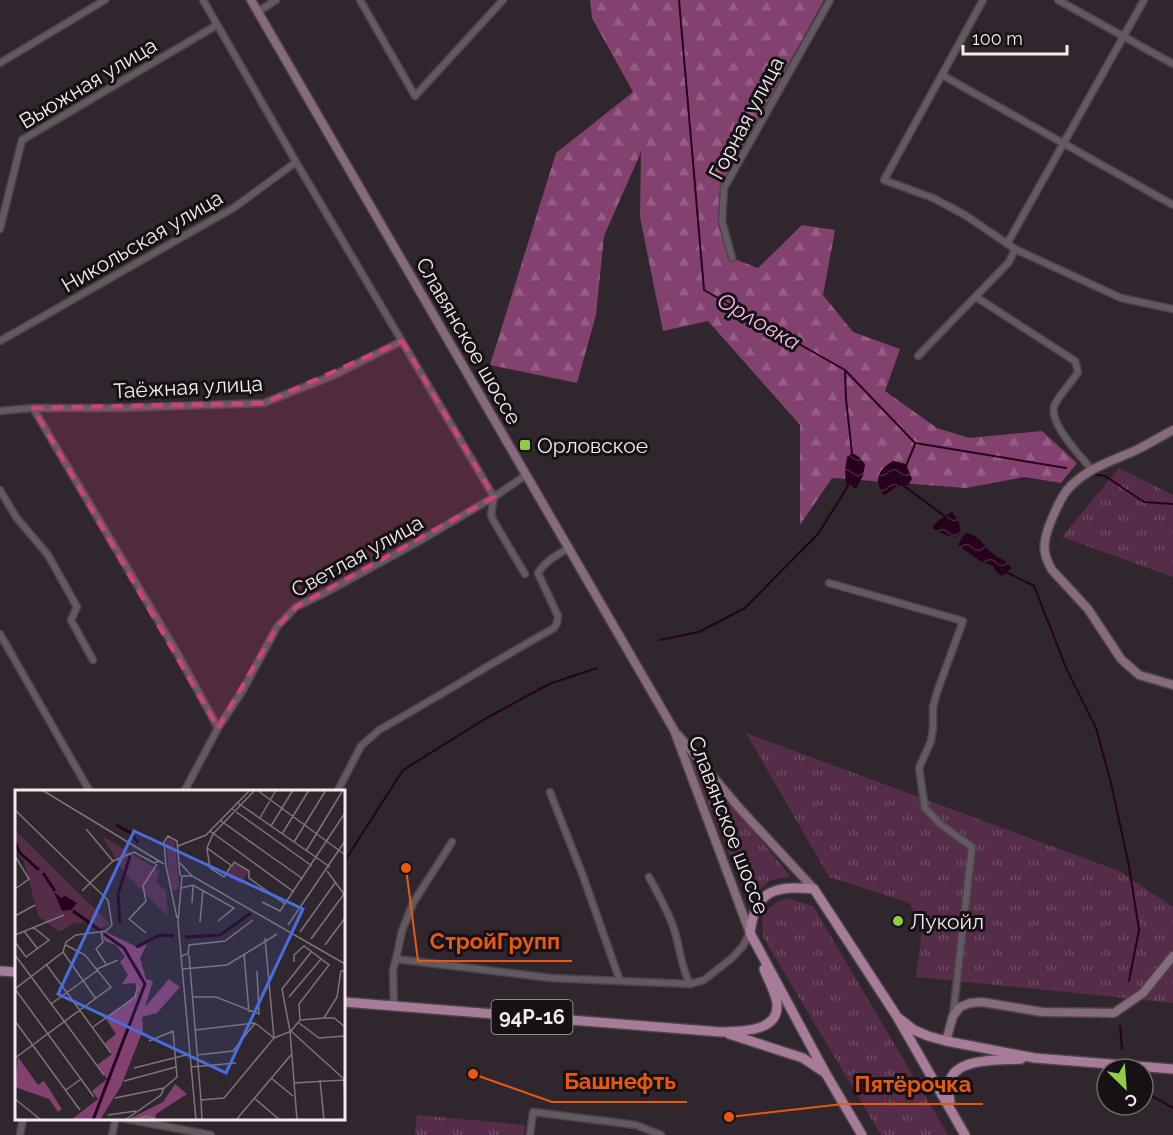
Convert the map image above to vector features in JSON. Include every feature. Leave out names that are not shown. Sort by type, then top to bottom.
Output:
[{"type":"main road","name":"Славянское шоссе","points":[[251,0],[674,730],[750,933]]},
{"type":"main road","points":[[1173,430],[1135,451],[1091,469],[1067,489],[1044,540],[1045,555],[1052,570],[1088,609],[1121,659],[1139,675],[1173,685]]},
{"type":"main road","name":"Славянское шоссе","points":[[674,730],[741,810],[814,889]]},
{"type":"main road","points":[[750,933],[752,918],[757,906],[769,894],[784,888],[814,889],[896,1015],[965,1135]]},
{"type":"main road","name":"94Р-16","points":[[345,1002],[721,1032],[752,1030],[768,1024],[773,1019],[777,1012],[777,1003],[750,933]]},
{"type":"main road","name":"94Р-16","points":[[750,933],[826,1074],[862,1135]]},
{"type":"main road","points":[[946,1041],[953,1016],[960,1007],[970,1003],[982,1002],[1042,1012],[1114,1013],[1143,993],[1173,956]]},
{"type":"main road","points":[[0,971],[15,972]]},
{"type":"main road","points":[[896,1015],[914,1030],[946,1041],[1035,1058],[1173,1069]]},
{"type":"main road","name":"94Р-16","points":[[721,1032],[803,1058],[826,1074]]},
{"type":"main road","points":[[959,1125],[947,1091],[948,1081],[953,1073],[974,1062],[1035,1058]]},
{"type":"street","points":[[0,63],[105,0]]},
{"type":"street","points":[[203,0],[494,497],[492,520],[525,574]]},
{"type":"street","points":[[258,12],[276,0]]},
{"type":"street","points":[[360,0],[415,96],[503,0]]},
{"type":"street","name":"Горная улица","points":[[732,258],[722,221],[724,188],[830,0]]},
{"type":"street","points":[[983,0],[884,180],[933,198],[965,215],[1015,249],[1120,298],[1173,309]]},
{"type":"street","points":[[1058,0],[1173,64]]},
{"type":"street","points":[[1007,244],[1144,0]]},
{"type":"street","name":"Вьюжная улица","points":[[0,229],[22,140],[217,25]]},
{"type":"street","points":[[942,75],[1173,205]]},
{"type":"street","name":"Никольская улица","points":[[0,341],[235,207],[296,162]]},
{"type":"street","points":[[918,357],[1009,262],[1015,249]]},
{"type":"street","points":[[976,297],[1076,361],[1078,372],[1054,405],[1054,416],[1059,428],[1091,469]]},
{"type":"street","name":"Таёжная улица","points":[[0,411],[33,408],[118,408],[264,403],[334,375],[402,341]]},
{"type":"street","points":[[33,408],[170,641],[218,728]]},
{"type":"street","name":"Светлая улица","points":[[185,790],[277,627],[296,607],[423,539],[526,475]]},
{"type":"street","points":[[0,490],[16,517],[48,555],[77,608],[71,620],[93,660]]},
{"type":"street","points":[[339,790],[361,746],[370,736],[554,628],[558,623],[558,616],[538,573],[550,559],[569,548]]},
{"type":"street","points":[[828,583],[963,621],[937,692],[933,707],[931,741],[919,768],[925,808],[940,824],[972,847],[953,1016]]},
{"type":"street","points":[[0,634],[89,790]]},
{"type":"street","points":[[550,792],[620,981]]},
{"type":"street","points":[[394,1007],[393,970],[402,931],[413,903],[452,842]]},
{"type":"street","points":[[649,877],[674,927],[684,970],[690,984]]},
{"type":"street","points":[[396,959],[551,978],[690,984],[704,980],[732,958],[743,946],[750,933]]},
{"type":"street","points":[[530,1135],[532,1112],[636,1125],[661,1135]]},
{"type":"street","points":[[20,1135],[23,1120]]},
{"type":"street","points":[[112,1135],[116,1120]]},
{"type":"street","points":[[128,1120],[211,1135]]},
{"type":"highlighted area","points":[[402,341],[494,497],[296,607],[277,627],[218,728],[33,408],[264,403]]},
{"type":"green space","points":[[590,0],[824,0],[720,188],[718,222],[732,258],[758,268],[802,225],[835,230],[823,295],[853,332],[900,349],[885,391],[937,428],[969,438],[1042,431],[1077,463],[1061,483],[1024,477],[966,488],[832,478],[800,525],[800,425],[708,321],[663,331],[640,217],[641,152],[604,236],[596,315],[577,383],[490,365],[556,153],[633,92],[592,18]]},
{"type":"green space","points":[[1119,468],[1173,495],[1173,577],[1062,537]]},
{"type":"green space","points":[[746,733],[1119,871],[1173,907],[1173,1003],[916,977],[922,929],[910,903],[829,877]]},
{"type":"green space","points":[[683,745],[790,876],[769,881],[749,900]]},
{"type":"green space","points":[[786,898],[813,906],[948,1135],[881,1135],[763,937],[762,914]]},
{"type":"green space","points":[[417,1115],[525,1125],[524,1135],[415,1135]]},
{"type":"water","points":[[852,453],[865,464],[863,476],[856,489],[846,485],[847,457]]},
{"type":"water","points":[[893,461],[906,464],[912,479],[909,484],[896,487],[884,495],[878,480],[880,472]]},
{"type":"water","points":[[952,512],[960,526],[959,536],[948,536],[932,528],[941,519]]},
{"type":"water","points":[[967,533],[978,538],[1011,568],[1002,576],[993,566],[980,561],[958,545]]},
{"type":"waterway","name":"Орловка","points":[[679,0],[704,290],[845,370],[915,443],[1066,468]]},
{"type":"waterway","points":[[845,372],[852,453]]},
{"type":"waterway","points":[[906,466],[915,444]]},
{"type":"waterway","name":"Орловка","points":[[1091,474],[1105,476],[1144,502],[1173,504]]},
{"type":"waterway","points":[[660,640],[699,632],[745,608],[818,534],[848,483]]},
{"type":"waterway","points":[[904,484],[946,517]]},
{"type":"waterway","points":[[1004,571],[1034,586],[1067,670],[1096,728],[1129,866],[1139,930],[1129,981]]},
{"type":"waterway","points":[[345,860],[403,770],[485,719],[549,684],[597,668]]},
{"type":"waterway","points":[[1120,1026],[1122,1049]]},
{"type":"waterway","points":[[1155,1098],[1173,1108]]},
{"type":"place","name":"Орловское","points":[[525,445]]},
{"type":"place","name":"СтройГрупп","points":[[406,868]]},
{"type":"place","name":"Лукойл","points":[[898,921]]},
{"type":"place","name":"Башнефть","points":[[473,1074]]},
{"type":"place","name":"Пятёрочка","points":[[729,1117]]}]
